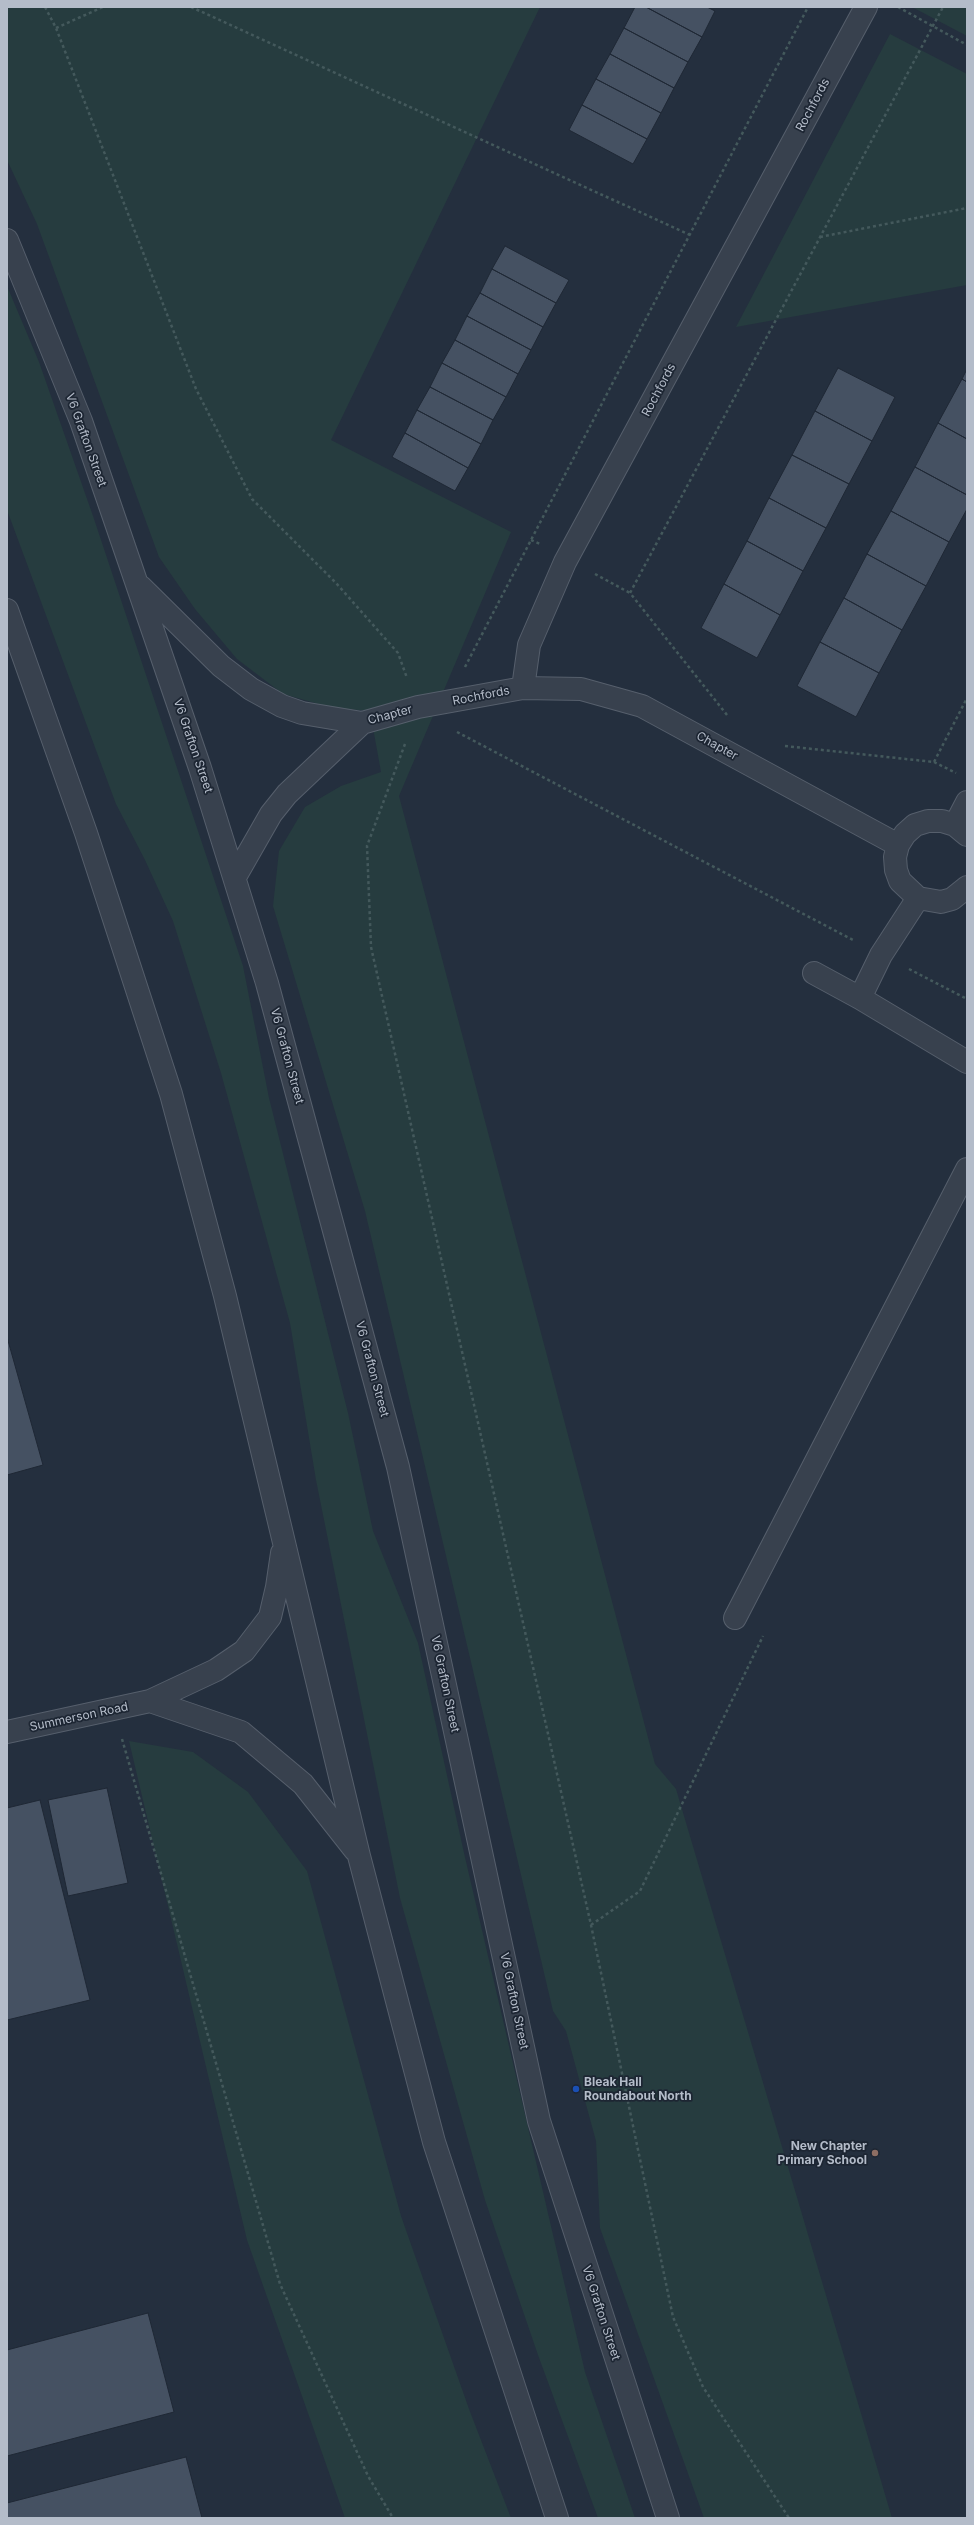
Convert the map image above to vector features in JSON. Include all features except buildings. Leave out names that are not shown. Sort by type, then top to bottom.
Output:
[{"type":"street","name":"Rochfords","points":[[418,707],[523,688],[529,645],[565,562],[866,7]]},
{"type":"street","name":"V6 Grafton Street","points":[[7,240],[81,421],[200,768],[267,984],[398,1467],[540,2121],[668,2518]]},
{"type":"street","points":[[137,582],[221,666],[251,689],[282,706],[302,713],[362,723]]},
{"type":"street","points":[[7,610],[86,833],[171,1094],[225,1296],[359,1856],[434,2142],[557,2518]]},
{"type":"street","name":"Chapter","points":[[523,688],[582,689],[642,706],[898,845]]},
{"type":"street","name":"Chapter","points":[[362,723],[418,707]]},
{"type":"street","points":[[235,877],[271,814],[287,794],[362,723]]},
{"type":"street","points":[[967,802],[961,830],[935,821],[916,825],[905,834],[898,845],[895,857],[896,870],[900,881],[908,891],[918,898],[941,902],[952,899],[967,888]]},
{"type":"street","points":[[860,998],[881,955],[918,898]]},
{"type":"street","points":[[814,973],[860,998],[967,1062]]},
{"type":"street","points":[[735,1618],[967,1169]]},
{"type":"street","name":"Summerson Road","points":[[7,1732],[114,1711],[150,1701],[216,1670],[244,1651],[270,1618],[277,1587],[284,1542]]},
{"type":"street","points":[[150,1701],[241,1732],[303,1784],[359,1856]]},
{"type":"path","points":[[45,7],[56,28],[196,389],[252,499],[336,583],[398,653],[418,707],[471,742],[967,999]]},
{"type":"path","points":[[56,28],[103,7]]},
{"type":"path","points":[[191,7],[690,235]]},
{"type":"path","points":[[447,702],[808,7]]},
{"type":"path","points":[[897,7],[967,45]]},
{"type":"path","points":[[728,717],[630,592],[943,7]]},
{"type":"path","points":[[820,237],[967,208]]},
{"type":"path","points":[[934,762],[967,698]]},
{"type":"path","points":[[418,707],[367,846],[370,947],[591,1925],[673,2316],[703,2387],[789,2518]]},
{"type":"path","points":[[779,745],[934,762],[960,775]]},
{"type":"path","points":[[114,1711],[280,2284],[368,2476],[393,2518]]},
{"type":"green space","points":[[7,7],[540,7],[331,440],[511,532],[399,796],[655,1764],[676,1789],[892,2518],[704,2518],[600,2228],[596,2141],[566,2031],[553,2011],[365,1211],[273,906],[279,851],[305,807],[341,786],[381,772],[370,711],[333,708],[283,694],[237,659],[195,609],[159,557],[37,224],[7,160]]},
{"type":"green space","points":[[912,7],[967,7],[967,36]]},
{"type":"green space","points":[[890,34],[967,74],[967,285],[736,327]]},
{"type":"green space","points":[[7,286],[39,362],[93,516],[243,966],[269,1098],[348,1413],[373,1531],[418,1643],[464,1853],[585,2372],[635,2518],[598,2518],[538,2355],[485,2200],[400,1898],[316,1480],[290,1323],[221,1073],[173,921],[145,860],[116,804],[7,510]]},
{"type":"green space","points":[[129,1741],[193,1752],[248,1792],[307,1871],[401,2216],[469,2409],[511,2518],[345,2518],[247,2240]]},
{"type":"place","name":"Bleak Hall Roundabout North","points":[[576,2089]]},
{"type":"place","name":"New Chapter Primary School","points":[[875,2153]]}]
